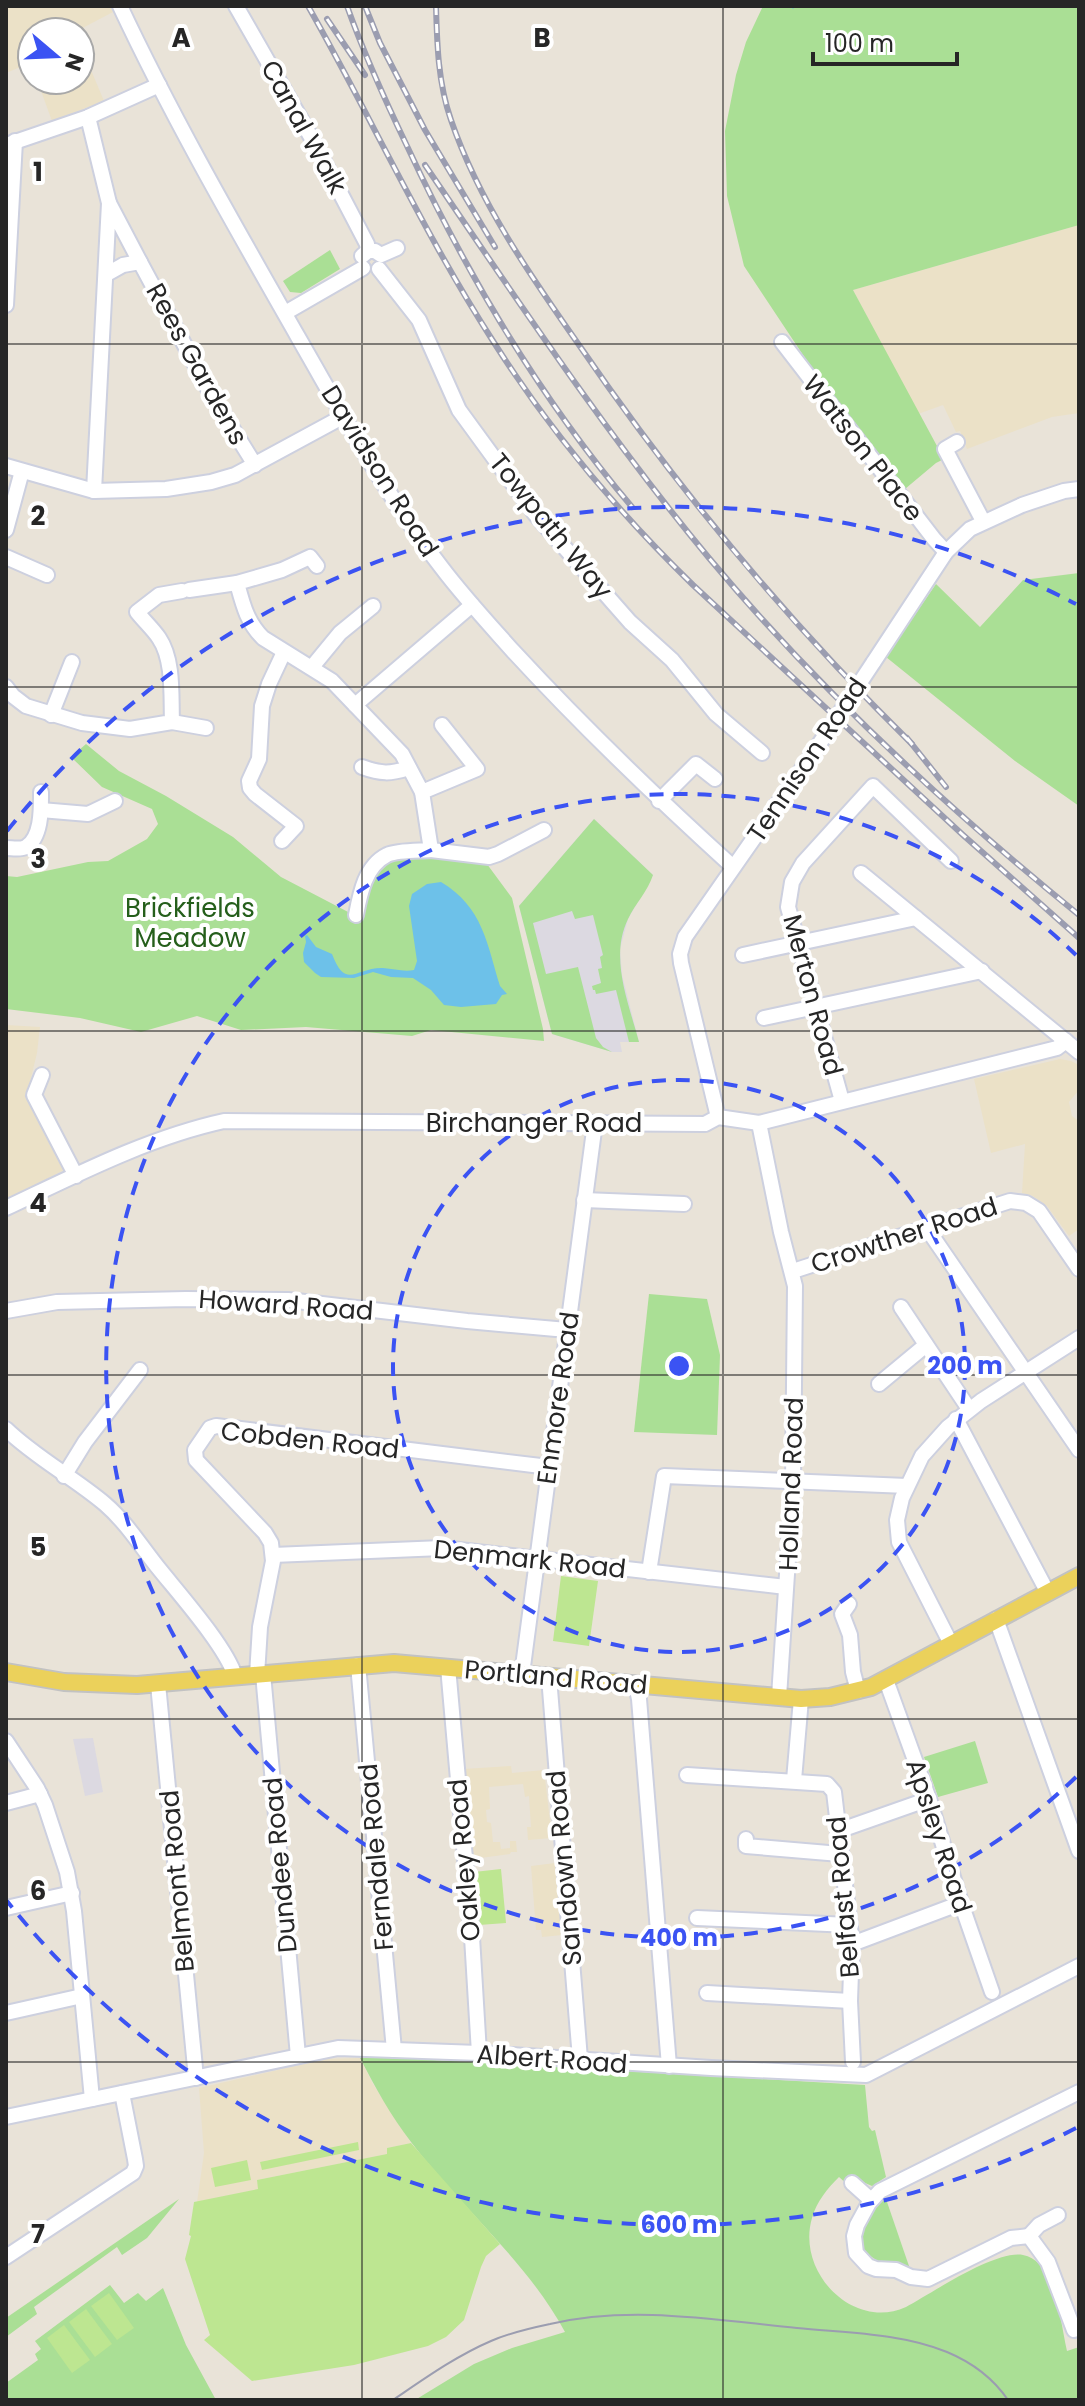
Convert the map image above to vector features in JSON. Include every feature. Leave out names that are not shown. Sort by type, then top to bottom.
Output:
[{"type":"main road","name":"Portland Road","points":[[6,1672],[82,1684],[158,1684],[394,1663],[549,1677],[637,1692],[801,1699],[830,1697],[886,1680],[1079,1576]]},
{"type":"street","name":"Davidson Road","points":[[120,6],[254,262],[402,512],[442,569],[560,701],[659,801],[733,867]]},
{"type":"street","name":"Canal Walk","points":[[236,6],[376,258]]},
{"type":"street","points":[[6,305],[10,143],[88,117],[159,85]]},
{"type":"street","name":"Rees Gardens","points":[[88,117],[109,203],[211,394],[255,465]]},
{"type":"street","name":"Rees Gardens","points":[[94,491],[109,203]]},
{"type":"street","points":[[285,313],[363,268],[361,258],[376,258],[397,248]]},
{"type":"street","name":"Towpath Way","points":[[376,258],[419,320],[459,410],[535,514],[630,622],[672,660],[716,714],[762,753]]},
{"type":"street","name":"Rees Gardens","points":[[107,274],[123,265],[140,262]]},
{"type":"street","name":"Watson Place","points":[[782,342],[946,552]]},
{"type":"street","points":[[6,466],[94,491],[166,489],[235,475],[344,416]]},
{"type":"street","points":[[957,442],[945,449],[983,521]]},
{"type":"street","points":[[6,530],[22,471]]},
{"type":"street","name":"Tennison Road","points":[[718,1117],[680,954],[685,937],[814,752],[946,552],[983,521],[1022,505],[1079,489]]},
{"type":"street","points":[[6,557],[47,575]]},
{"type":"street","points":[[172,722],[170,672],[160,639],[137,612],[159,595],[237,583],[316,557]]},
{"type":"street","points":[[237,583],[246,616],[263,638],[332,681],[402,754],[422,792],[431,850]]},
{"type":"street","points":[[355,705],[472,605]]},
{"type":"street","points":[[312,667],[331,642],[373,606]]},
{"type":"street","points":[[282,841],[296,826],[255,794],[249,781],[259,759],[265,695],[284,652]]},
{"type":"street","points":[[51,715],[72,662]]},
{"type":"street","points":[[6,687],[26,706],[82,723],[130,729],[172,722],[206,728]]},
{"type":"street","points":[[422,792],[477,769],[442,725]]},
{"type":"street","points":[[659,801],[696,764],[715,779]]},
{"type":"street","points":[[362,767],[387,774],[409,768]]},
{"type":"street","name":"Merton Road","points":[[842,1101],[788,907],[792,882],[803,863],[873,786],[951,861]]},
{"type":"street","points":[[6,848],[27,846],[35,834],[41,810],[41,792]]},
{"type":"street","points":[[41,810],[88,814],[115,801]]},
{"type":"street","points":[[356,915],[367,874],[387,855],[431,850],[489,857],[544,830]]},
{"type":"street","points":[[861,873],[1079,1052]]},
{"type":"street","points":[[743,955],[916,918]]},
{"type":"street","points":[[764,1018],[982,971]]},
{"type":"street","name":"Birchanger Road","points":[[6,1208],[131,1150],[224,1121],[705,1124],[718,1117],[759,1123],[1057,1048],[1066,1041]]},
{"type":"street","points":[[42,1075],[34,1095],[76,1176]]},
{"type":"street","name":"Enmore Road","points":[[522,1674],[595,1123]]},
{"type":"street","name":"Holland Road","points":[[759,1123],[781,1232],[793,1271],[796,1310],[793,1482],[779,1697]]},
{"type":"street","points":[[584,1200],[684,1204]]},
{"type":"street","name":"Crowther Road","points":[[793,1271],[1010,1201],[1026,1203],[1039,1211],[1079,1269]]},
{"type":"street","points":[[926,1227],[1079,1450]]},
{"type":"street","name":"Howard Road","points":[[6,1311],[57,1302],[288,1300],[478,1323],[567,1330]]},
{"type":"street","points":[[901,1307],[969,1409]]},
{"type":"street","points":[[951,1644],[899,1542],[898,1511],[907,1486],[925,1450],[956,1419],[1079,1338]]},
{"type":"street","points":[[879,1384],[926,1345]]},
{"type":"street","points":[[64,1476],[85,1442],[140,1370]]},
{"type":"street","points":[[956,1419],[1048,1593]]},
{"type":"street","name":"Cobden Road","points":[[273,1555],[265,1533],[194,1457],[195,1450],[210,1428],[216,1426],[549,1467]]},
{"type":"street","points":[[6,1429],[36,1456],[98,1499],[120,1519],[185,1600],[235,1676]]},
{"type":"street","points":[[649,1572],[664,1476],[907,1486]]},
{"type":"street","name":"Denmark Road","points":[[273,1555],[442,1548],[786,1587]]},
{"type":"street","points":[[260,1674],[260,1627],[273,1555]]},
{"type":"street","points":[[849,1604],[842,1614],[850,1635],[858,1691]]},
{"type":"street","points":[[996,1619],[1075,1830],[1079,1851]]},
{"type":"street","name":"Ferndale Road","points":[[358,1665],[394,2050]]},
{"type":"street","name":"Oakley Road","points":[[448,1667],[479,2053]]},
{"type":"street","name":"Dundee Road","points":[[260,1674],[298,2056]]},
{"type":"street","name":"Sandown Road","points":[[549,1677],[580,2059]]},
{"type":"street","name":"Apsley Road","points":[[886,1680],[929,1799],[992,1992]]},
{"type":"street","name":"Belmont Road","points":[[158,1684],[196,2078]]},
{"type":"street","points":[[637,1692],[669,2066]]},
{"type":"street","points":[[687,1775],[794,1780],[801,1699]]},
{"type":"street","points":[[6,1741],[40,1794],[59,1843],[72,1893],[92,2099]]},
{"type":"street","name":"Belfast Road","points":[[794,1780],[827,1784],[834,1792],[852,1944],[850,2001],[853,2062]]},
{"type":"street","points":[[6,1803],[40,1794]]},
{"type":"street","points":[[838,1831],[929,1799]]},
{"type":"street","points":[[746,1839],[747,1846],[840,1854]]},
{"type":"street","points":[[6,1908],[72,1893]]},
{"type":"street","points":[[852,1944],[961,1903]]},
{"type":"street","points":[[697,1918],[849,1925]]},
{"type":"street","name":"Albert Road","points":[[6,2117],[338,2048],[866,2075],[1079,1966]]},
{"type":"street","points":[[707,1993],[850,2001]]},
{"type":"street","points":[[6,2013],[82,1996]]},
{"type":"street","points":[[1058,2215],[1039,2225],[1029,2236],[1011,2238],[928,2279],[868,2266],[856,2253],[854,2241],[855,2230],[871,2200],[880,2191],[1079,2092]]},
{"type":"street","points":[[6,2257],[133,2173],[136,2166],[122,2093]]},
{"type":"street","points":[[852,2183],[871,2200]]},
{"type":"street","points":[[1029,2236],[1048,2262],[1074,2330]]},
{"type":"shaded area","points":[[6,6],[110,6],[113,12],[96,21],[96,16],[16,16],[16,69],[6,73]]},
{"type":"shaded area","points":[[96,82],[104,101],[52,121],[43,96],[96,96]]},
{"type":"shaded area","points":[[1079,225],[1079,413],[1052,417],[967,449],[960,431],[956,432],[943,405],[918,414],[853,290]]},
{"type":"shaded area","points":[[594,819],[653,875],[628,919],[620,949],[622,975],[639,1042],[620,1042],[622,1052],[612,1052],[552,1034],[519,906]]},
{"type":"shaded area","points":[[6,1025],[40,1027],[29,1086],[68,1165],[66,1169],[6,1200]]},
{"type":"shaded area","points":[[1060,1059],[1079,1065],[1079,1090],[1069,1102],[1072,1116],[1079,1121],[1079,1229],[1069,1236],[1047,1206],[1033,1196],[1022,1193],[1025,1144],[991,1153],[974,1079]]},
{"type":"shaded area","points":[[93,1738],[103,1792],[85,1796],[73,1739]]},
{"type":"shaded area","points":[[511,1766],[512,1773],[544,1770],[552,1838],[528,1840],[527,1827],[531,1827],[529,1796],[525,1797],[523,1784],[489,1787],[490,1809],[486,1810],[493,1842],[500,1842],[501,1849],[510,1848],[510,1841],[516,1841],[517,1852],[473,1859],[464,1769]]},
{"type":"shaded area","points":[[555,1863],[562,1935],[542,1937],[541,1930],[536,1930],[531,1866]]},
{"type":"shaded area","points":[[360,2058],[411,2143],[387,2148],[388,2154],[257,2180],[259,2189],[197,2202],[204,2153],[199,2088],[326,2059]]},
{"type":"green space","points":[[763,6],[1076,6],[1079,12],[1079,225],[853,290],[944,459],[905,489],[813,370],[744,266],[727,196],[725,131],[746,42]]},
{"type":"green space","points":[[330,250],[340,269],[301,293],[290,292],[283,281]]},
{"type":"green space","points":[[1079,573],[1079,806],[1015,761],[886,657],[936,584],[980,627],[1023,580]]},
{"type":"green space","name":"Brickfields Meadow","points":[[86,744],[119,771],[233,837],[281,877],[350,913],[385,851],[484,860],[512,898],[544,1041],[431,1030],[412,1036],[306,1027],[241,1030],[197,1016],[141,1032],[80,1018],[6,1009],[6,876],[17,877],[88,862],[108,861],[147,839],[158,824],[152,809],[102,787],[71,757]]},
{"type":"green space","points":[[594,819],[653,875],[628,919],[620,949],[626,997],[639,1042],[629,1042],[616,990],[596,994],[593,990],[592,986],[601,983],[598,969],[602,968],[600,957],[603,955],[593,915],[575,919],[572,911],[533,923],[546,974],[578,967],[596,1038],[612,1052],[552,1034],[519,906]]},
{"type":"green space","points":[[649,1294],[707,1299],[720,1355],[717,1435],[634,1432]]},
{"type":"green space","points":[[561,1576],[598,1581],[589,1646],[553,1641]]},
{"type":"green space","points":[[975,1741],[988,1783],[938,1797],[924,1757]]},
{"type":"green space","points":[[501,1869],[506,1923],[479,1925],[474,1872]]},
{"type":"green space","points":[[360,2058],[865,2085],[869,2127],[875,2130],[886,2177],[872,2186],[856,2179],[849,2186],[839,2177],[823,2196],[812,2218],[809,2238],[812,2258],[821,2276],[833,2292],[849,2304],[867,2311],[886,2312],[906,2307],[997,2259],[1011,2255],[1032,2258],[1049,2279],[1058,2305],[1067,2351],[1079,2347],[1079,2400],[415,2400],[474,2364],[512,2348],[565,2332],[512,2257],[411,2142]]},
{"type":"green space","points":[[358,2142],[359,2150],[262,2170],[260,2162]]},
{"type":"green space","points":[[411,2143],[500,2244],[486,2256],[464,2320],[446,2337],[428,2346],[354,2365],[252,2381],[204,2340],[210,2335],[185,2259],[194,2202],[258,2189],[257,2180],[387,2154],[387,2148]]},
{"type":"green space","points":[[247,2160],[251,2180],[215,2187],[211,2168]]},
{"type":"green space","points":[[179,2199],[147,2238],[122,2255],[117,2247],[34,2307],[37,2314],[6,2337],[6,2318]]},
{"type":"green space","points":[[886,2199],[910,2269],[882,2264],[863,2251],[862,2235],[866,2221],[873,2209]]},
{"type":"green space","points":[[110,2285],[124,2303],[138,2293],[146,2301],[163,2288],[186,2345],[216,2400],[6,2400],[6,2383],[38,2360],[35,2354],[41,2349],[35,2341]]},
{"type":"green space","points":[[109,2293],[134,2328],[117,2340],[91,2306]]},
{"type":"green space","points":[[86,2309],[112,2344],[95,2357],[69,2322]]},
{"type":"green space","points":[[64,2325],[90,2360],[72,2373],[47,2338]]},
{"type":"water","points":[[441,882],[466,903],[487,941],[500,986],[507,994],[502,995],[496,1004],[444,1005],[431,990],[413,978],[373,972],[354,978],[321,977],[304,962],[307,935],[316,947],[332,954],[342,972],[347,974],[383,968],[414,970],[417,961],[409,906],[412,894],[427,884]]},
{"type":"tram line","points":[[393,2400],[453,2361],[505,2336],[535,2327],[611,2315],[704,2318],[911,2341],[965,2361],[988,2378],[1008,2400]]},
{"type":"railway","points":[[308,6],[468,300],[538,407],[586,469],[693,585],[1079,938]]},
{"type":"railway","points":[[347,6],[399,129],[480,288],[566,423],[632,507]]},
{"type":"railway","points":[[365,6],[380,43],[425,130],[495,247]]},
{"type":"railway","points":[[436,6],[441,78],[451,120],[476,180],[524,265],[617,399],[695,503],[821,650],[912,744]]},
{"type":"railway","points":[[327,19],[365,75]]},
{"type":"railway","points":[[425,165],[598,414],[671,511],[751,607],[885,746],[1079,915]]},
{"type":"railway","points":[[907,738],[946,787]]}]
